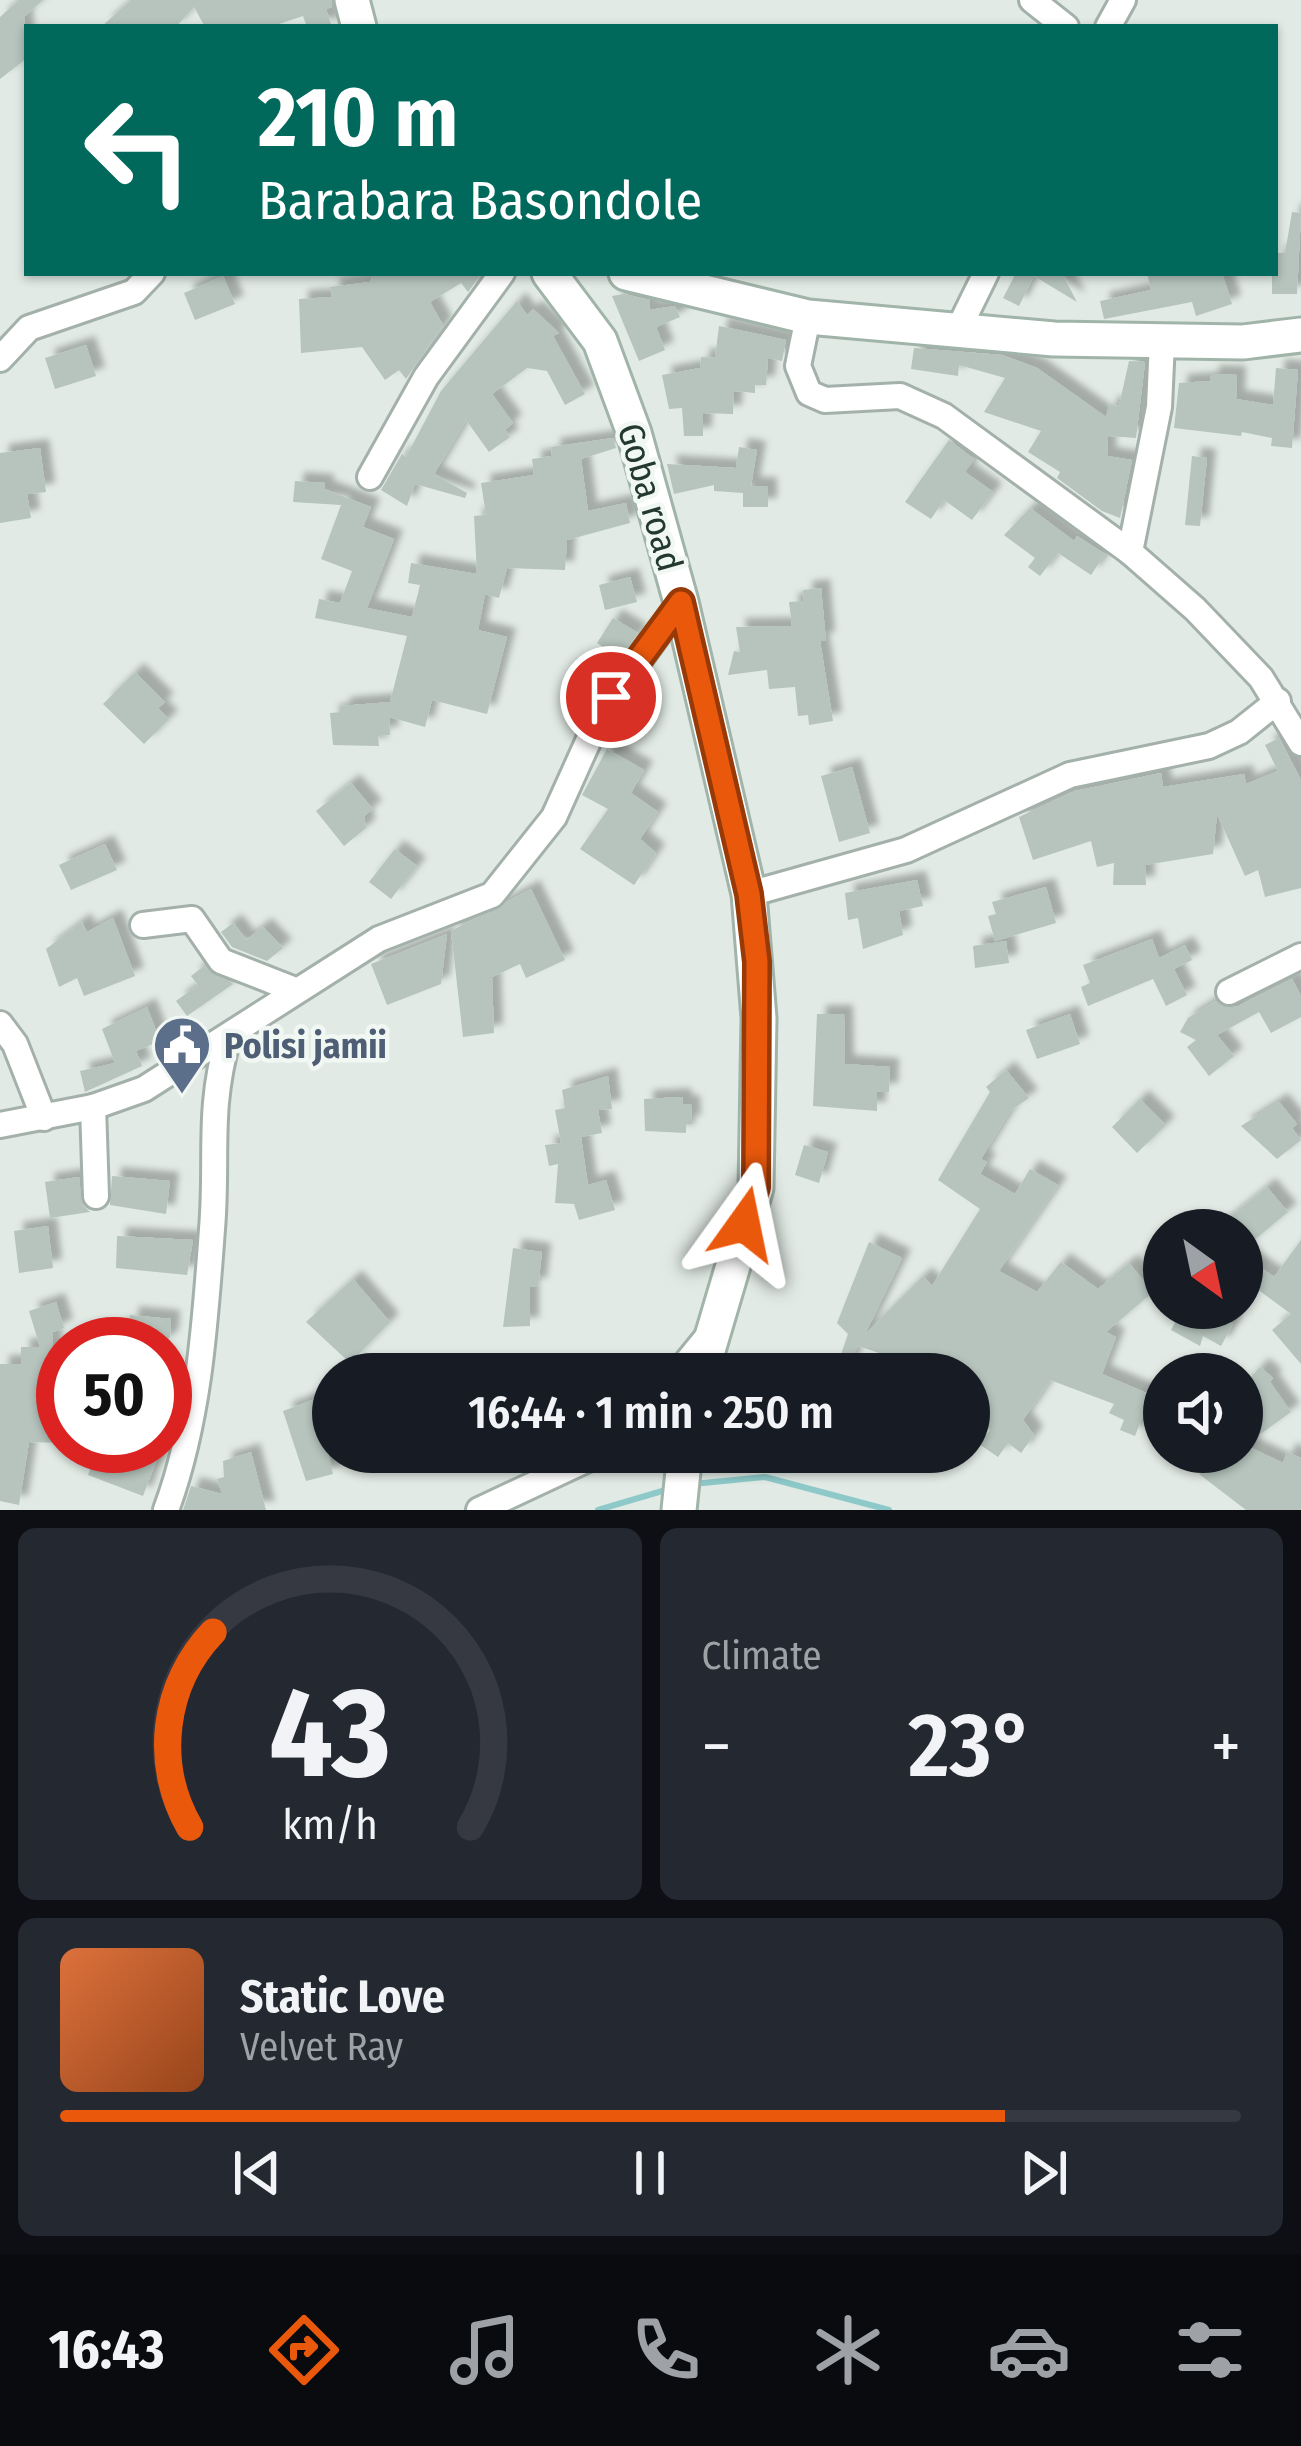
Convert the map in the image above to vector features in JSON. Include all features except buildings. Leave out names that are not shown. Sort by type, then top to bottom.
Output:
[{"type":"main road","name":"Goba road","points":[[551,276],[583,314],[610,363],[681,602],[749,894],[759,1018],[756,1187],[705,1353]]},
{"type":"main road","points":[[638,276],[808,317],[1054,339],[1243,342],[1301,335]]},
{"type":"main road","points":[[679,1510],[683,1473]]},
{"type":"street","points":[[1032,0],[1062,24]]},
{"type":"street","points":[[0,358],[29,328],[134,292],[149,276]]},
{"type":"street","points":[[370,477],[427,377],[500,276]]},
{"type":"street","points":[[959,328],[985,276]]},
{"type":"street","points":[[808,317],[798,366],[809,393],[825,400],[899,396],[920,403],[1130,553],[1229,640],[1278,701],[1301,742]]},
{"type":"street","points":[[1130,553],[1159,407],[1162,341]]},
{"type":"street","points":[[0,1125],[93,1108],[144,1089],[379,939],[494,893],[554,817],[600,715],[681,602]]},
{"type":"street","points":[[749,894],[907,850],[1070,776],[1209,746],[1239,732],[1278,701]]},
{"type":"street","points":[[143,925],[192,919],[221,961],[295,991]]},
{"type":"street","points":[[1228,992],[1301,956]]},
{"type":"street","points":[[0,1024],[15,1044],[44,1118]]},
{"type":"street","points":[[166,1510],[193,1418],[213,1228],[213,1090],[228,1038]]},
{"type":"street","points":[[93,1108],[96,1196]]},
{"type":"street","points":[[694,1353],[709,1335]]},
{"type":"street","points":[[479,1510],[558,1473]]},
{"type":"waterway","points":[[693,1484],[765,1477],[889,1510]]},
{"type":"waterway","points":[[598,1510],[669,1489]]},
{"type":"place","name":"Polisi jamii","points":[[182,1096]]},
{"type":"route","points":[[611,697],[681,602],[749,894],[757,962],[756,1187],[744,1224]]}]
